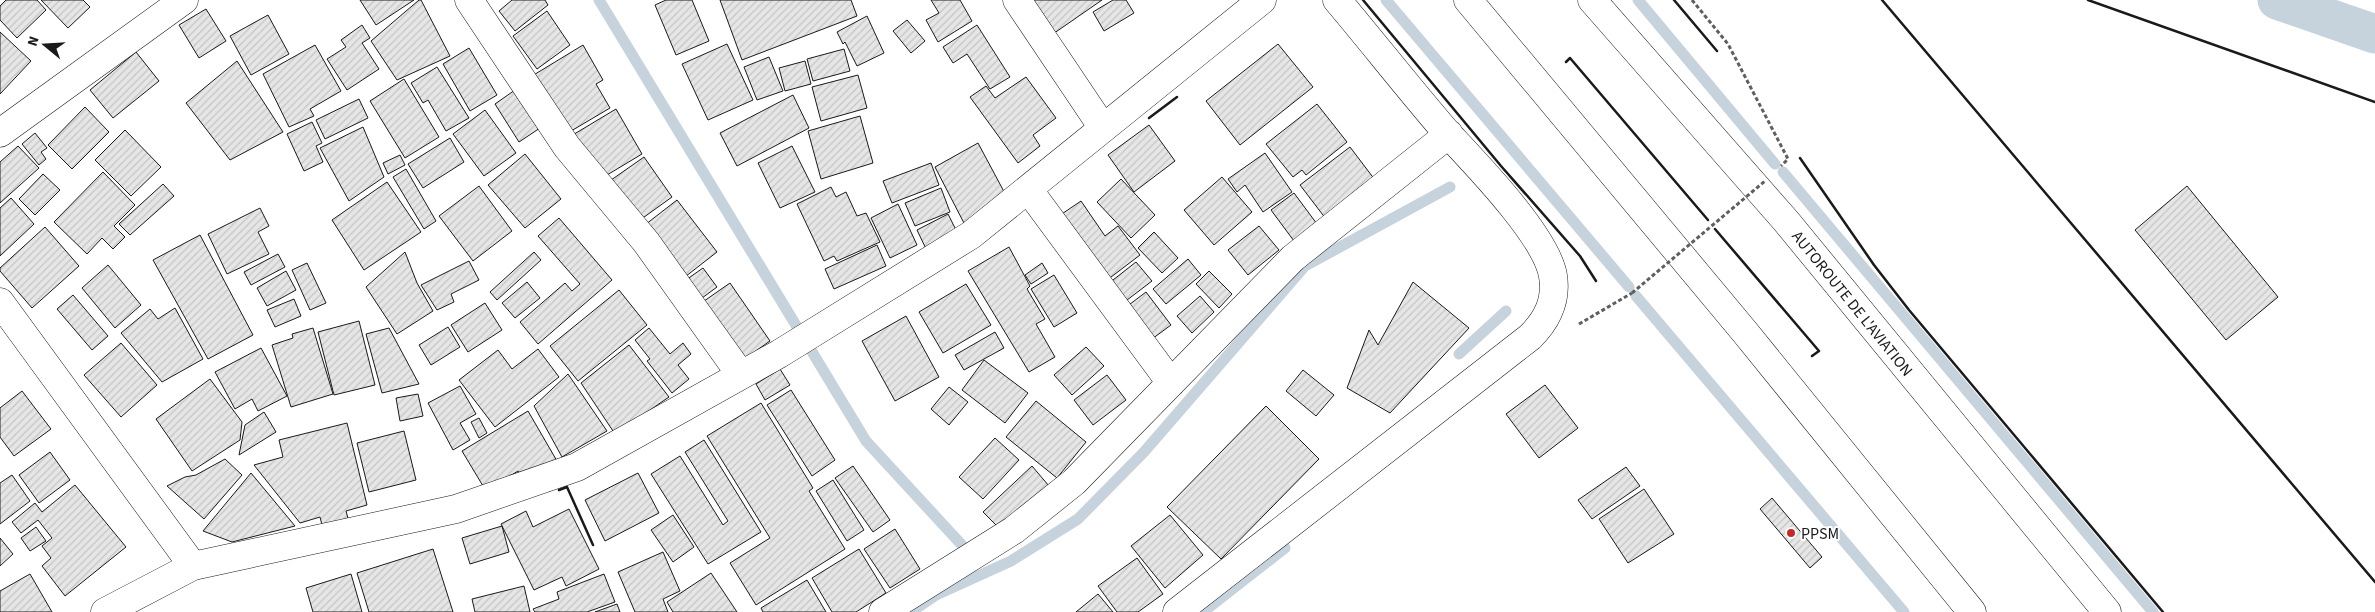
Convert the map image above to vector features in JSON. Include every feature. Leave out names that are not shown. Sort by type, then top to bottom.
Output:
[{"type":"main road","points":[[0,133],[184,0]]},
{"type":"main road","points":[[469,0],[566,147],[646,242],[741,375]]},
{"type":"main road","points":[[1017,0],[1103,128]]},
{"type":"main road","points":[[105,612],[193,566],[456,509],[577,468],[779,354],[971,235],[1262,0]]},
{"type":"main road","points":[[1177,612],[1530,337],[1544,323],[1554,299],[1553,274],[1540,244],[1505,197],[1449,134],[1337,0]]},
{"type":"main road","points":[[1468,0],[1744,331],[1972,612]]},
{"type":"main road","name":"AUTOROUTE DE L'AVIATION","points":[[1592,0],[1786,221],[2107,612]]},
{"type":"main road","points":[[883,612],[1014,530],[1067,488],[1124,433],[1293,258],[1449,134]]},
{"type":"main road","points":[[1028,189],[1171,384]]},
{"type":"main road","points":[[0,302],[193,566]]},
{"type":"path","points":[[1692,0],[1728,44],[1788,159],[1777,170]]},
{"type":"path","points":[[1582,324],[1632,293],[1771,175]]},
{"type":"building","points":[[6,0],[37,0],[46,10],[17,38],[0,20],[0,6]]},
{"type":"building","points":[[41,0],[83,0],[90,7],[68,28]]},
{"type":"building","points":[[360,0],[414,0],[376,25]]},
{"type":"building","points":[[421,0],[450,56],[397,80],[371,41]]},
{"type":"building","points":[[512,0],[545,0],[548,5],[515,31],[499,11]]},
{"type":"building","points":[[666,0],[692,0],[709,41],[676,55],[655,5]]},
{"type":"building","points":[[720,0],[851,0],[857,16],[742,60]]},
{"type":"building","points":[[931,0],[960,0],[972,21],[938,42],[926,20],[939,13]]},
{"type":"building","points":[[1026,0],[1102,0],[1050,36]]},
{"type":"building","points":[[1113,0],[1126,0],[1134,13],[1104,31],[1093,12]]},
{"type":"building","points":[[206,9],[226,41],[199,58],[179,25]]},
{"type":"building","points":[[547,11],[570,45],[537,69],[513,36]]},
{"type":"building","points":[[268,15],[289,54],[251,75],[230,36]]},
{"type":"building","points":[[867,16],[884,53],[857,66],[845,42],[843,44],[837,32]]},
{"type":"building","points":[[907,20],[925,41],[911,53],[893,31]]},
{"type":"building","points":[[362,25],[370,38],[362,43],[379,69],[347,90],[327,59],[346,47],[341,40]]},
{"type":"building","points":[[977,25],[1010,77],[990,89],[967,54],[953,63],[943,47]]},
{"type":"building","points":[[0,32],[31,61],[0,94]]},
{"type":"building","points":[[727,44],[753,100],[708,120],[682,64]]},
{"type":"building","points":[[1278,44],[1313,87],[1240,145],[1206,101]]},
{"type":"building","points":[[315,45],[341,91],[310,109],[314,116],[289,127],[263,74]]},
{"type":"building","points":[[583,45],[603,80],[596,84],[610,108],[566,134],[532,76]]},
{"type":"building","points":[[469,48],[497,95],[470,111],[443,64]]},
{"type":"building","points":[[844,49],[850,71],[813,81],[807,59]]},
{"type":"building","points":[[136,52],[159,81],[113,118],[90,90]]},
{"type":"building","points":[[769,57],[783,91],[757,100],[744,67]]},
{"type":"building","points":[[237,61],[283,132],[230,160],[186,103]]},
{"type":"building","points":[[805,61],[811,84],[785,91],[779,68]]},
{"type":"building","points":[[437,67],[469,118],[446,131],[428,100],[423,103],[411,83]]},
{"type":"building","points":[[858,75],[867,108],[821,121],[812,87]]},
{"type":"building","points":[[1026,77],[1056,118],[1033,135],[1040,146],[1018,163],[970,97],[986,86],[995,98]]},
{"type":"building","points":[[404,79],[439,137],[405,158],[370,101]]},
{"type":"building","points":[[515,90],[540,128],[519,142],[495,104]]},
{"type":"building","points":[[793,95],[809,128],[737,166],[720,133]]},
{"type":"building","points":[[359,99],[368,118],[325,139],[316,120]]},
{"type":"building","points":[[1317,104],[1347,142],[1306,175],[1302,170],[1293,177],[1266,144]]},
{"type":"building","points":[[85,107],[109,132],[72,169],[48,145]]},
{"type":"building","points":[[616,109],[642,154],[597,181],[571,136]]},
{"type":"building","points":[[485,110],[516,153],[484,176],[453,134]]},
{"type":"building","points":[[860,116],[873,163],[821,179],[808,131]]},
{"type":"building","points":[[312,122],[322,143],[316,146],[323,162],[304,171],[287,134]]},
{"type":"building","points":[[1149,125],[1175,161],[1134,192],[1108,155]]},
{"type":"building","points":[[363,127],[384,177],[349,201],[320,148]]},
{"type":"building","points":[[125,130],[161,167],[131,196],[95,160]]},
{"type":"building","points":[[35,133],[47,148],[41,152],[46,159],[39,165],[22,144]]},
{"type":"building","points":[[450,138],[464,162],[423,188],[408,164]]},
{"type":"building","points":[[978,143],[1009,201],[965,225],[935,167]]},
{"type":"building","points":[[18,146],[39,168],[0,203],[0,162]]},
{"type":"building","points":[[792,146],[815,192],[780,208],[758,163]]},
{"type":"building","points":[[1350,147],[1375,180],[1326,219],[1300,185]]},
{"type":"building","points":[[1265,153],[1292,192],[1263,212],[1245,185],[1237,192],[1228,179]]},
{"type":"building","points":[[525,154],[561,199],[525,228],[488,185]]},
{"type":"building","points":[[400,155],[405,165],[388,174],[383,163]]},
{"type":"building","points":[[644,157],[672,197],[633,225],[604,185]]},
{"type":"building","points":[[931,163],[939,185],[892,203],[883,181]]},
{"type":"building","points":[[406,169],[436,221],[424,229],[393,177]]},
{"type":"building","points":[[103,172],[135,205],[114,226],[125,237],[113,249],[102,238],[87,254],[54,222]]},
{"type":"building","points":[[43,174],[60,190],[35,215],[19,199]]},
{"type":"building","points":[[1222,177],[1252,212],[1214,245],[1184,210]]},
{"type":"building","points":[[1121,179],[1155,215],[1131,238],[1097,202]]},
{"type":"building","points":[[387,182],[421,232],[364,270],[332,220]]},
{"type":"building","points":[[163,184],[174,196],[130,235],[119,224]]},
{"type":"building","points":[[479,186],[512,231],[473,261],[439,216]]},
{"type":"building","points":[[2187,186],[2278,297],[2226,340],[2135,230]]},
{"type":"building","points":[[831,187],[836,197],[846,192],[857,216],[866,213],[880,242],[837,261],[834,256],[824,261],[797,204]]},
{"type":"building","points":[[941,188],[950,212],[915,226],[905,203]]},
{"type":"building","points":[[1294,193],[1317,224],[1294,241],[1271,210]]},
{"type":"building","points":[[11,198],[34,224],[0,256],[0,208]]},
{"type":"building","points":[[677,200],[717,252],[681,280],[641,228]]},
{"type":"building","points":[[1081,201],[1105,236],[1118,226],[1140,255],[1098,287],[1050,222]]},
{"type":"building","points":[[898,204],[917,245],[890,258],[871,218]]},
{"type":"building","points":[[260,208],[269,226],[258,232],[269,254],[227,274],[208,234]]},
{"type":"building","points":[[948,214],[960,238],[928,253],[917,230]]},
{"type":"building","points":[[559,218],[612,280],[538,344],[520,322],[565,283],[572,291],[580,284],[538,236]]},
{"type":"building","points":[[1259,226],[1279,250],[1248,275],[1228,250]]},
{"type":"building","points":[[45,227],[79,266],[32,308],[0,271],[0,268]]},
{"type":"building","points":[[1154,232],[1178,258],[1162,273],[1138,248]]},
{"type":"building","points":[[200,235],[253,335],[208,359],[153,260]]},
{"type":"building","points":[[877,245],[886,266],[834,289],[825,269]]},
{"type":"building","points":[[1009,247],[1030,286],[1027,289],[1045,319],[1036,324],[1055,357],[1029,372],[968,271]]},
{"type":"building","points":[[405,252],[417,283],[433,311],[397,334],[366,287]]},
{"type":"building","points":[[534,252],[541,260],[497,300],[490,292]]},
{"type":"building","points":[[278,254],[285,267],[251,285],[244,272]]},
{"type":"building","points":[[1188,259],[1201,275],[1166,304],[1153,289]]},
{"type":"building","points":[[469,261],[479,280],[451,294],[454,302],[437,310],[421,285]]},
{"type":"building","points":[[1136,262],[1152,281],[1114,310],[1099,291]]},
{"type":"building","points":[[307,263],[326,303],[310,310],[292,270]]},
{"type":"building","points":[[1042,263],[1048,273],[1031,284],[1025,275]]},
{"type":"building","points":[[108,265],[141,305],[115,328],[82,288]]},
{"type":"building","points":[[703,268],[717,287],[698,301],[683,282]]},
{"type":"building","points":[[286,271],[296,290],[267,306],[257,288]]},
{"type":"building","points":[[1209,271],[1232,294],[1219,308],[1196,284]]},
{"type":"building","points":[[1054,275],[1077,313],[1054,327],[1031,289]]},
{"type":"building","points":[[527,282],[540,298],[515,318],[502,303]]},
{"type":"building","points":[[1413,282],[1469,328],[1390,413],[1347,388],[1369,330],[1378,345]]},
{"type":"building","points":[[730,283],[770,341],[737,364],[697,306]]},
{"type":"building","points":[[966,284],[991,325],[943,353],[919,312]]},
{"type":"building","points":[[619,290],[647,325],[578,381],[550,346]]},
{"type":"building","points":[[1146,292],[1171,325],[1137,350],[1113,317]]},
{"type":"building","points":[[73,295],[108,336],[92,350],[57,309]]},
{"type":"building","points":[[1200,296],[1214,312],[1192,333],[1177,316]]},
{"type":"building","points":[[294,299],[301,316],[275,327],[267,310]]},
{"type":"building","points":[[485,303],[502,330],[468,352],[451,325]]},
{"type":"building","points":[[175,308],[203,359],[162,382],[121,333],[150,309],[158,319]]},
{"type":"building","points":[[906,316],[939,377],[895,401],[862,341]]},
{"type":"building","points":[[359,321],[375,385],[334,395],[318,332]]},
{"type":"building","points":[[448,327],[460,347],[431,365],[419,345]]},
{"type":"building","points":[[313,328],[333,394],[291,407],[272,345],[293,338],[292,334]]},
{"type":"building","points":[[389,328],[419,384],[382,393],[366,334]]},
{"type":"building","points":[[649,328],[670,354],[683,343],[691,354],[678,365],[689,379],[672,393],[647,361],[650,359],[635,340]]},
{"type":"building","points":[[995,332],[1004,348],[964,370],[955,355]]},
{"type":"building","points":[[121,343],[157,385],[121,417],[84,375]]},
{"type":"building","points":[[629,345],[669,397],[615,434],[581,383]]},
{"type":"building","points":[[1086,347],[1104,366],[1072,395],[1054,375]]},
{"type":"building","points":[[261,348],[287,396],[258,411],[252,399],[235,409],[215,372]]},
{"type":"building","points":[[538,349],[559,377],[495,427],[459,380],[498,350],[512,369]]},
{"type":"building","points":[[984,360],[1028,393],[1005,423],[962,390]]},
{"type":"building","points":[[780,369],[790,385],[765,400],[756,384]]},
{"type":"building","points":[[1303,370],[1334,395],[1316,416],[1286,391]]},
{"type":"building","points":[[568,374],[607,431],[562,457],[534,406]]},
{"type":"building","points":[[1107,375],[1126,400],[1093,425],[1074,400]]},
{"type":"building","points":[[210,379],[242,422],[240,440],[192,471],[156,419]]},
{"type":"building","points":[[1545,385],[1578,428],[1539,458],[1506,414]]},
{"type":"building","points":[[460,386],[476,414],[460,423],[470,440],[453,450],[428,403]]},
{"type":"building","points":[[949,387],[968,402],[949,425],[931,409]]},
{"type":"building","points":[[791,390],[835,460],[812,476],[767,405]]},
{"type":"building","points":[[22,391],[51,429],[14,456],[0,437],[0,408]]},
{"type":"building","points":[[418,394],[423,416],[400,421],[396,398]]},
{"type":"building","points":[[1036,401],[1086,442],[1057,478],[1006,437]]},
{"type":"building","points":[[761,403],[813,488],[809,491],[845,549],[756,605],[730,563],[770,538],[707,436]]},
{"type":"building","points":[[1266,406],[1319,459],[1221,559],[1167,507]]},
{"type":"building","points":[[528,411],[557,461],[524,482],[518,471],[486,491],[462,451]]},
{"type":"building","points":[[264,412],[276,432],[239,455],[245,425]]},
{"type":"building","points":[[479,418],[487,433],[479,438],[471,422]]},
{"type":"building","points":[[347,423],[367,505],[346,511],[349,522],[323,529],[320,517],[300,523],[254,465],[283,457],[279,440]]},
{"type":"building","points":[[404,431],[416,480],[369,492],[357,443]]},
{"type":"building","points":[[995,438],[1019,460],[983,499],[959,477]]},
{"type":"building","points":[[704,440],[761,532],[708,564],[651,474],[680,456],[723,525],[728,521],[685,452]]},
{"type":"building","points":[[50,452],[70,480],[39,503],[19,475]]},
{"type":"building","points":[[225,459],[242,475],[204,519],[167,486],[185,477],[196,475]]},
{"type":"building","points":[[853,466],[890,520],[873,532],[835,478]]},
{"type":"building","points":[[1032,466],[1049,486],[1001,530],[983,512]]},
{"type":"building","points":[[1626,467],[1640,486],[1592,519],[1578,500]]},
{"type":"building","points":[[251,473],[295,526],[232,542],[203,531]]},
{"type":"building","points":[[638,473],[659,513],[605,541],[585,500]]},
{"type":"building","points":[[12,475],[30,501],[0,524],[0,483]]},
{"type":"building","points":[[833,480],[864,530],[847,541],[816,491]]},
{"type":"building","points":[[75,485],[126,547],[65,596],[42,566],[51,558],[42,546],[52,538],[38,520],[21,533],[12,522],[35,503],[42,512]]},
{"type":"building","points":[[1644,489],[1674,534],[1628,563],[1599,519]]},
{"type":"building","name":"PPSM","points":[[1772,498],[1822,557],[1810,568],[1760,509]]},
{"type":"building","points":[[569,509],[599,569],[566,586],[562,577],[534,590],[501,524],[526,511],[533,527]]},
{"type":"building","points":[[673,515],[694,547],[673,562],[651,530]]},
{"type":"building","points":[[1170,515],[1203,555],[1165,588],[1131,546]]},
{"type":"building","points":[[502,526],[509,552],[470,564],[462,538]]},
{"type":"building","points":[[36,527],[46,541],[30,551],[21,538]]},
{"type":"building","points":[[895,529],[920,569],[890,588],[864,549]]},
{"type":"building","points":[[0,538],[13,554],[0,566]]},
{"type":"building","points":[[433,549],[453,612],[369,612],[357,573]]},
{"type":"building","points":[[859,549],[886,593],[856,612],[832,612],[812,578]]},
{"type":"building","points":[[663,552],[680,591],[663,599],[668,612],[635,612],[618,572]]},
{"type":"building","points":[[1137,558],[1163,594],[1138,612],[1117,612],[1098,586]]},
{"type":"building","points":[[711,573],[737,612],[673,612],[667,602]]},
{"type":"building","points":[[30,574],[52,612],[0,612],[0,591]]},
{"type":"building","points":[[351,574],[362,612],[313,612],[306,588]]},
{"type":"building","points":[[604,574],[615,602],[587,612],[535,612],[533,609],[559,599],[557,592]]},
{"type":"building","points":[[807,580],[826,612],[763,612],[761,608]]},
{"type":"building","points":[[524,586],[530,612],[475,612],[472,599]]},
{"type":"building","points":[[1098,594],[1113,612],[1076,612]]},
{"type":"building","points":[[617,604],[620,612],[595,612]]},
{"type":"waterway","points":[[599,0],[866,441],[972,556]]},
{"type":"waterway","points":[[1386,0],[1629,287]]},
{"type":"waterway","points":[[1638,0],[1775,164]]},
{"type":"waterway","points":[[2277,0],[2375,34]]},
{"type":"waterway","points":[[1783,172],[2153,612]]},
{"type":"waterway","points":[[911,612],[936,595],[1011,561],[1078,519],[1144,452],[1305,266],[1450,187]]},
{"type":"waterway","points":[[1636,296],[1904,612]]},
{"type":"waterway","points":[[1459,354],[1506,311]]},
{"type":"waterway","points":[[1203,612],[1285,548]]},
{"type":"wall","points":[[1363,0],[1501,166],[1580,256],[1596,281]]},
{"type":"wall","points":[[1674,0],[1717,51]]},
{"type":"wall","points":[[1882,0],[2375,582]]},
{"type":"wall","points":[[2088,0],[2375,102]]},
{"type":"wall","points":[[1566,62],[1570,58],[1708,220]]},
{"type":"wall","points":[[1149,118],[1177,97]]},
{"type":"wall","points":[[1800,158],[1874,265],[1909,310],[2163,612]]},
{"type":"wall","points":[[1715,229],[1819,351],[1812,356]]},
{"type":"wall","points":[[559,490],[567,487],[593,545]]},
{"type":"place","name":"PPSM","points":[[1791,533]]}]
